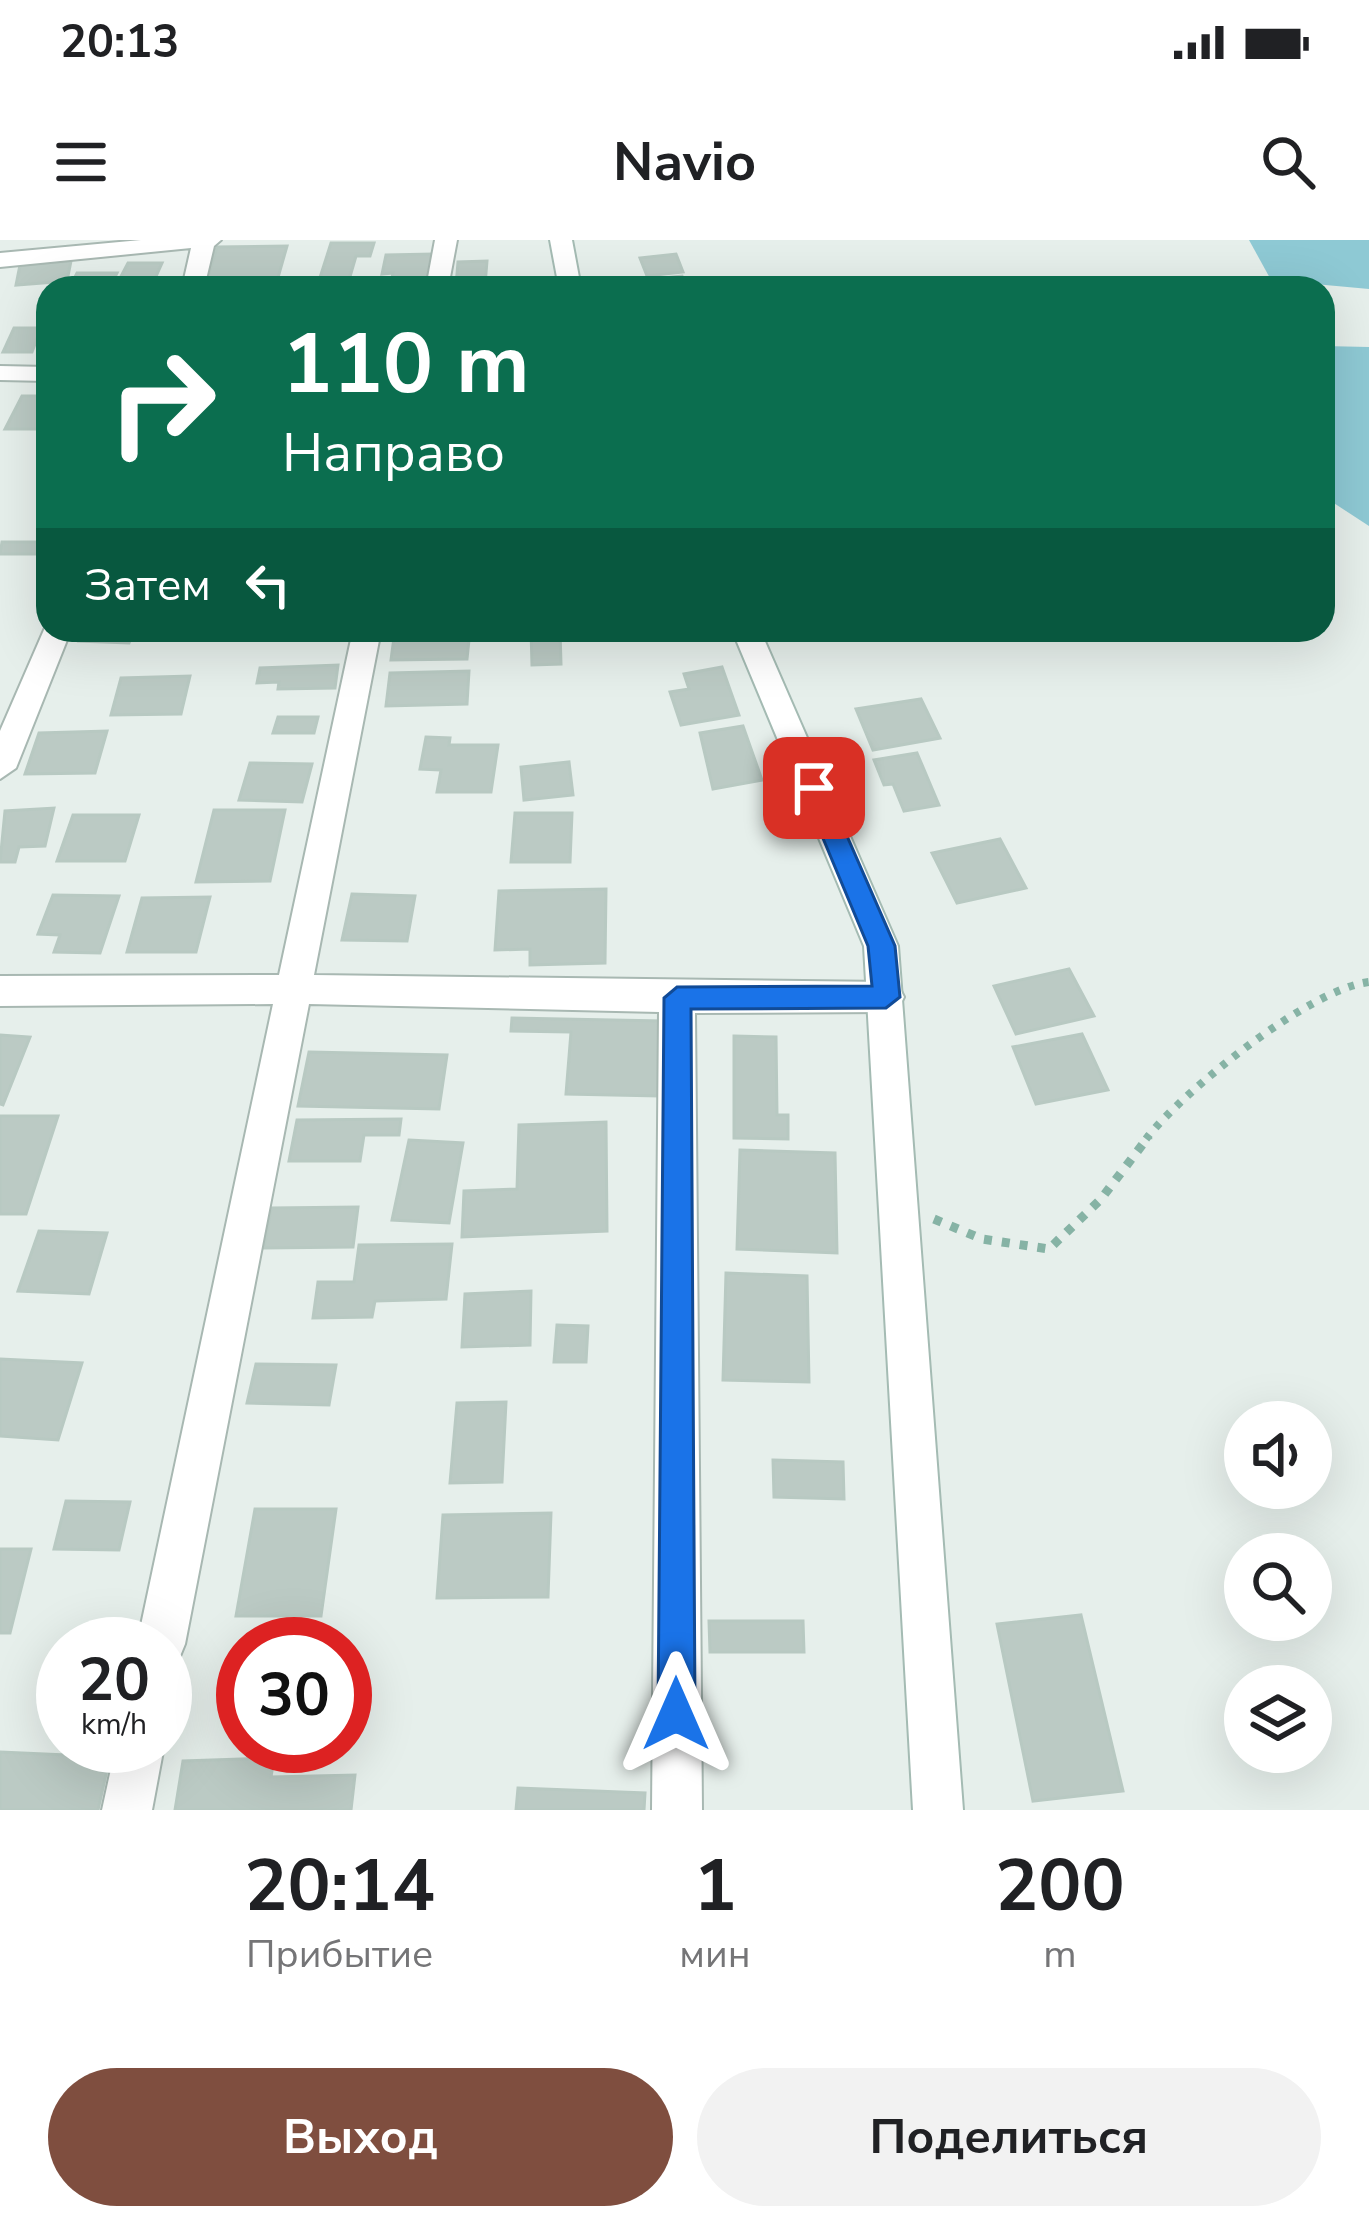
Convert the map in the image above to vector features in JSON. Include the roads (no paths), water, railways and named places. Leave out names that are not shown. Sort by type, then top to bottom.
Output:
[{"type":"street","points":[[0,260],[207,240],[196,276]]},
{"type":"street","points":[[438,276],[446,240]]},
{"type":"street","points":[[560,240],[568,276]]},
{"type":"street","points":[[0,374],[36,374]]},
{"type":"street","points":[[0,768],[52,642]]},
{"type":"street","points":[[166,1617],[365,642]]},
{"type":"street","points":[[751,642],[881,946],[938,1810]]},
{"type":"street","points":[[0,992],[293,993],[389,988],[677,998],[886,997]]},
{"type":"street","points":[[676,1810],[677,998]]},
{"type":"street","points":[[127,1810],[135,1773]]},
{"type":"water","points":[[1249,240],[1369,240],[1369,289],[1335,286],[1335,276],[1269,276]]},
{"type":"water","points":[[1335,346],[1369,347],[1369,526],[1335,504]]}]
